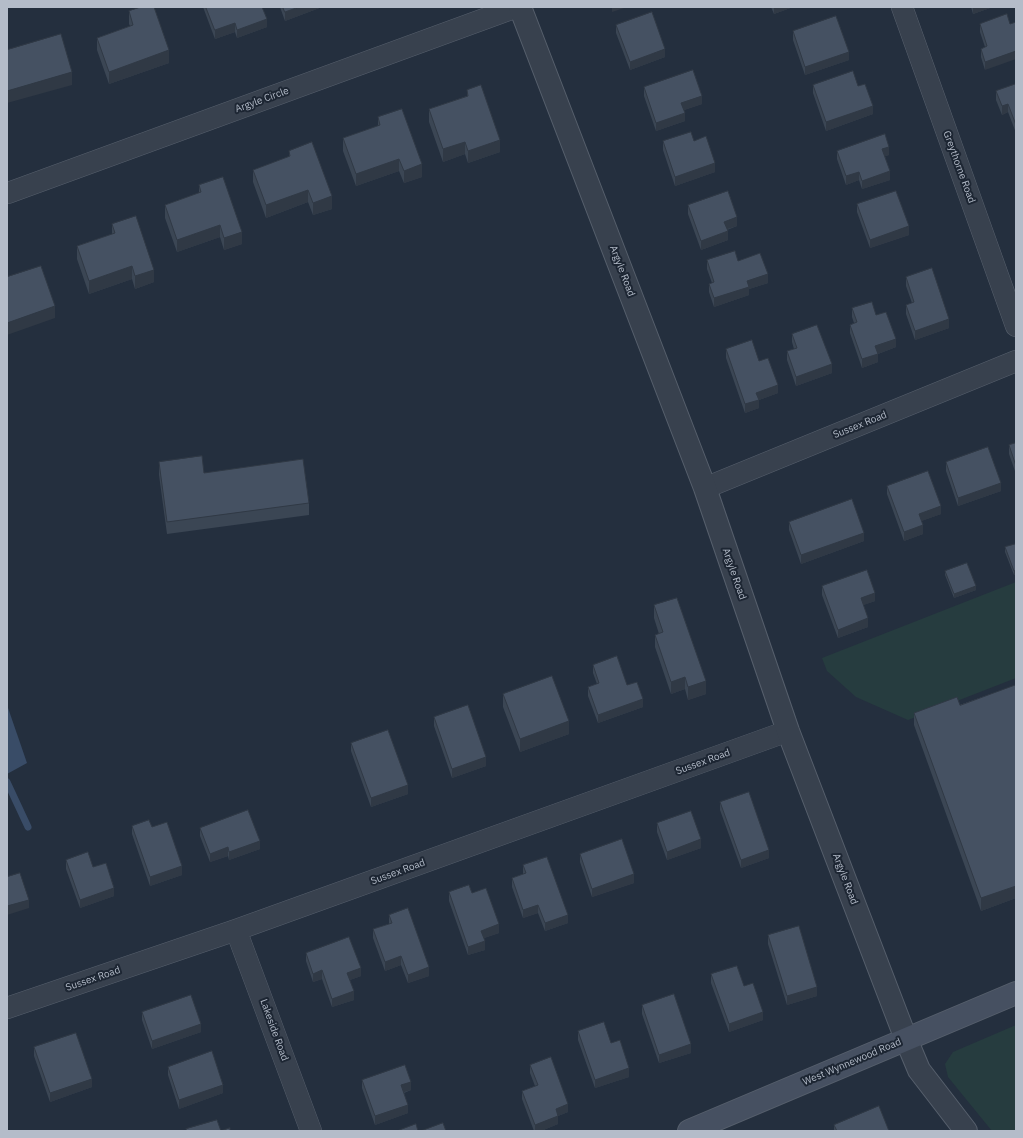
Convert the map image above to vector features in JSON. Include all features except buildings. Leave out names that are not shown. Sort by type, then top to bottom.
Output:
[{"type":"main road","name":"West Wynnewood Road","points":[[689,1131],[1016,993]]},
{"type":"street","name":"Argyle Circle","points":[[8,194],[517,7]]},
{"type":"street","name":"Argyle Road","points":[[520,7],[705,488],[788,731],[906,1039],[919,1070],[966,1131]]},
{"type":"street","name":"Greythorne Road","points":[[902,7],[1016,326]]},
{"type":"street","name":"Sussex Road","points":[[705,488],[1016,361]]},
{"type":"street","name":"Sussex Road","points":[[7,1008],[236,930],[788,731]]},
{"type":"street","name":"Lakeside Road","points":[[236,930],[311,1131]]},
{"type":"green space","points":[[1016,582],[1016,678],[908,720],[856,697],[827,671],[822,658]]},
{"type":"green space","points":[[1016,1025],[1016,1131],[992,1131],[948,1077],[945,1064],[953,1052]]},
{"type":"water","points":[[7,705],[27,763],[7,774]]},
{"type":"waterway","points":[[7,782],[28,827]]}]
